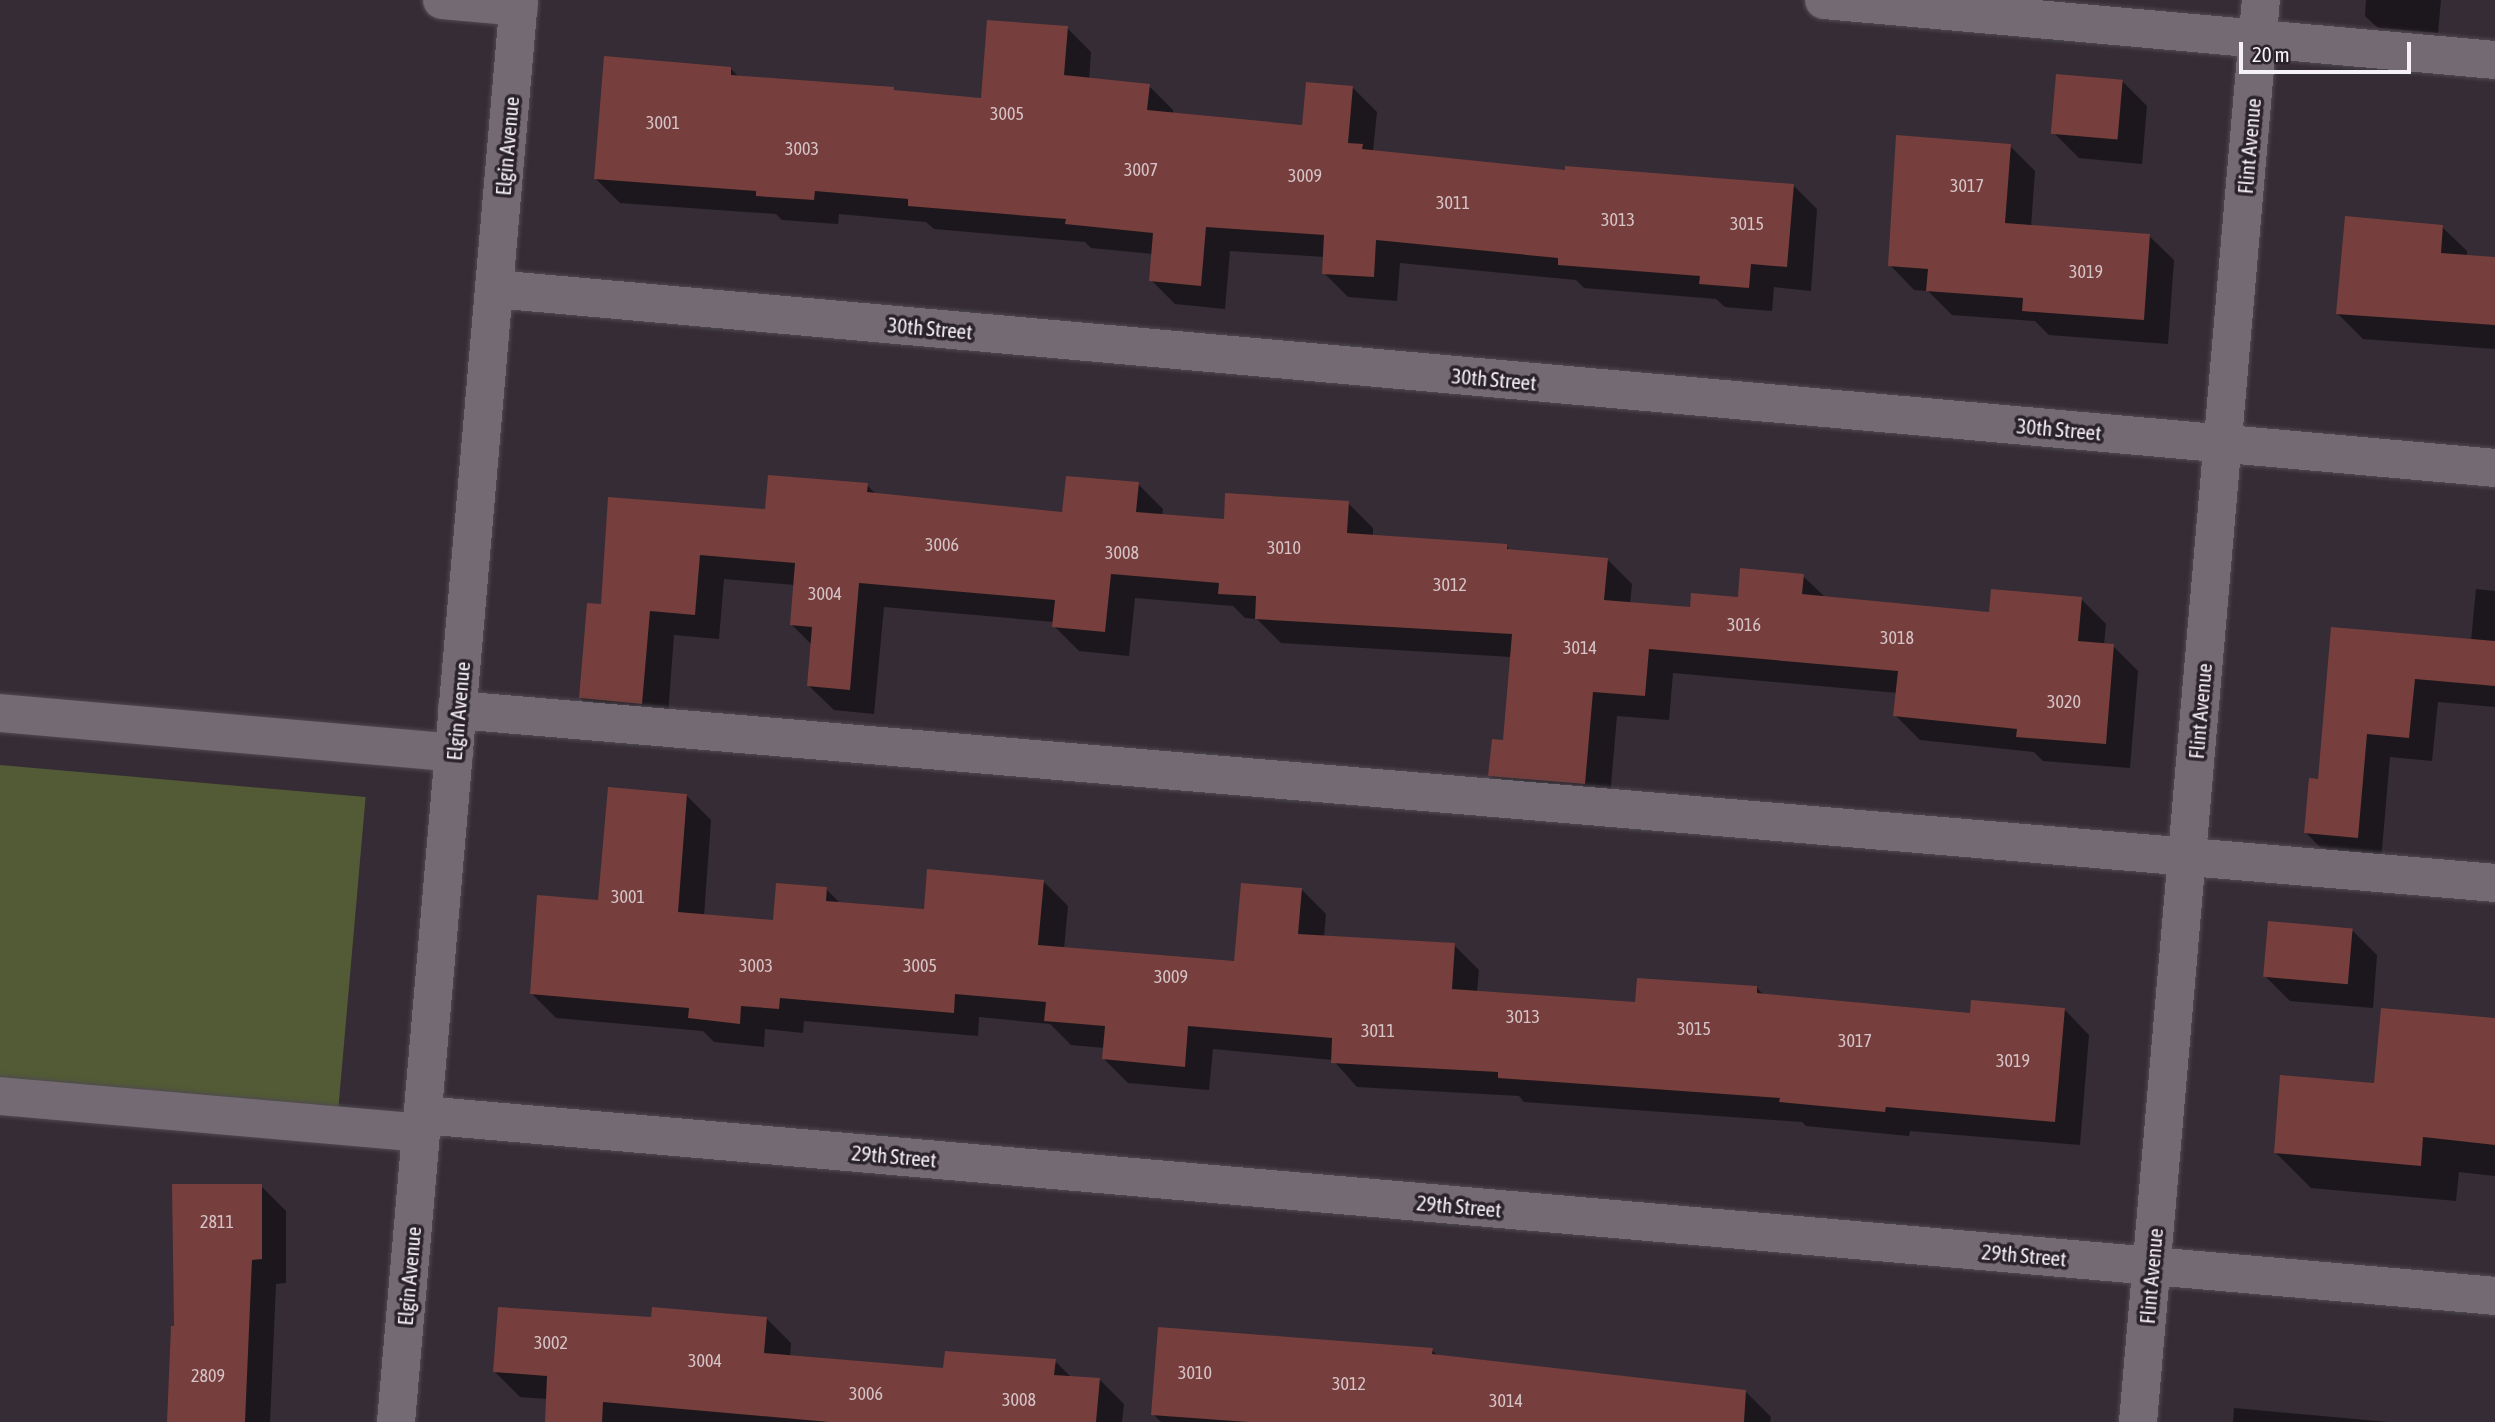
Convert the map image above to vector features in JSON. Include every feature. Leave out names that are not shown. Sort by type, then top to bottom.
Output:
[{"type":"street","points":[[442,0],[519,3]]},
{"type":"street","points":[[1824,0],[2495,60]]},
{"type":"street","name":"Flint Avenue","points":[[2138,1422],[2261,0]]},
{"type":"street","name":"Elgin Avenue","points":[[396,1422],[519,3]]},
{"type":"street","name":"30th Street","points":[[494,289],[2495,468]]},
{"type":"street","points":[[457,710],[2495,883]]},
{"type":"street","points":[[0,713],[454,753]]},
{"type":"street","name":"29th Street","points":[[0,1096],[422,1124],[2495,1296]]},
{"type":"green space","points":[[0,765],[366,797],[338,1110],[0,1080]]},
{"type":"building","points":[[987,20],[1068,26],[1064,75],[1150,84],[1147,110],[1302,125],[1306,82],[1353,86],[1348,143],[1363,144],[1362,149],[1565,170],[1565,166],[1794,184],[1787,267],[1751,264],[1749,288],[1699,284],[1700,276],[1558,265],[1558,258],[1376,240],[1374,277],[1322,274],[1324,235],[1206,227],[1201,286],[1149,281],[1153,233],[1065,224],[1066,219],[908,206],[908,199],[815,191],[814,200],[756,196],[756,191],[594,179],[604,56],[731,67],[731,75],[894,87],[894,90],[981,98]]},
{"type":"building","points":[[2056,74],[2123,80],[2118,140],[2051,134]]},
{"type":"building","points":[[1896,135],[2011,144],[2005,223],[2150,234],[2144,320],[2022,311],[2023,298],[1926,291],[1928,269],[1888,266]]},
{"type":"building","points":[[2345,216],[2443,225],[2441,253],[2495,257],[2495,325],[2336,314]]},
{"type":"building","points":[[768,475],[868,483],[867,492],[1062,512],[1066,476],[1139,482],[1136,512],[1224,519],[1225,493],[1349,501],[1347,533],[1507,544],[1507,549],[1608,558],[1604,600],[1690,607],[1691,593],[1738,597],[1740,568],[1804,574],[1802,594],[1989,612],[1991,589],[2082,597],[2078,641],[2114,644],[2106,744],[2016,737],[2017,729],[1893,716],[1898,671],[1649,649],[1645,696],[1593,692],[1585,784],[1488,776],[1492,739],[1503,740],[1512,634],[1255,619],[1256,596],[1218,594],[1219,583],[1111,574],[1105,632],[1052,627],[1055,600],[859,583],[850,690],[807,686],[812,627],[790,625],[795,563],[700,555],[695,615],[650,611],[642,704],[579,698],[587,603],[601,604],[608,497],[765,509]]},
{"type":"building","points":[[2331,627],[2495,641],[2495,686],[2415,679],[2409,738],[2367,734],[2358,838],[2304,833],[2309,778],[2318,779]]},
{"type":"building","points":[[608,787],[687,794],[678,912],[773,920],[776,883],[827,887],[826,901],[924,909],[927,869],[1044,880],[1038,945],[1234,961],[1241,883],[1302,888],[1298,934],[1455,943],[1452,989],[1635,1002],[1637,978],[1757,986],[1757,993],[1970,1013],[1971,1000],[2065,1008],[2055,1122],[1886,1107],[1885,1112],[1779,1102],[1780,1098],[1498,1078],[1498,1072],[1331,1063],[1332,1038],[1188,1026],[1185,1067],[1102,1059],[1105,1026],[1044,1021],[1046,1002],[955,994],[954,1013],[780,998],[779,1009],[741,1006],[740,1024],[688,1018],[689,1008],[530,994],[537,895],[598,900]]},
{"type":"building","points":[[2268,921],[2353,928],[2348,984],[2263,977]]},
{"type":"building","points":[[2381,1008],[2495,1018],[2495,1145],[2423,1137],[2421,1166],[2274,1153],[2280,1075],[2374,1083]]},
{"type":"building","points":[[172,1184],[262,1184],[262,1259],[252,1260],[245,1422],[167,1422],[171,1326],[174,1326]]},
{"type":"building","points":[[498,1307],[651,1317],[652,1307],[767,1317],[764,1353],[943,1368],[945,1351],[1056,1359],[1054,1375],[1100,1378],[1096,1422],[829,1422],[603,1402],[602,1422],[545,1422],[547,1376],[493,1372]]},
{"type":"building","points":[[1158,1327],[1433,1348],[1432,1354],[1746,1390],[1744,1422],[1248,1422],[1151,1415]]}]
